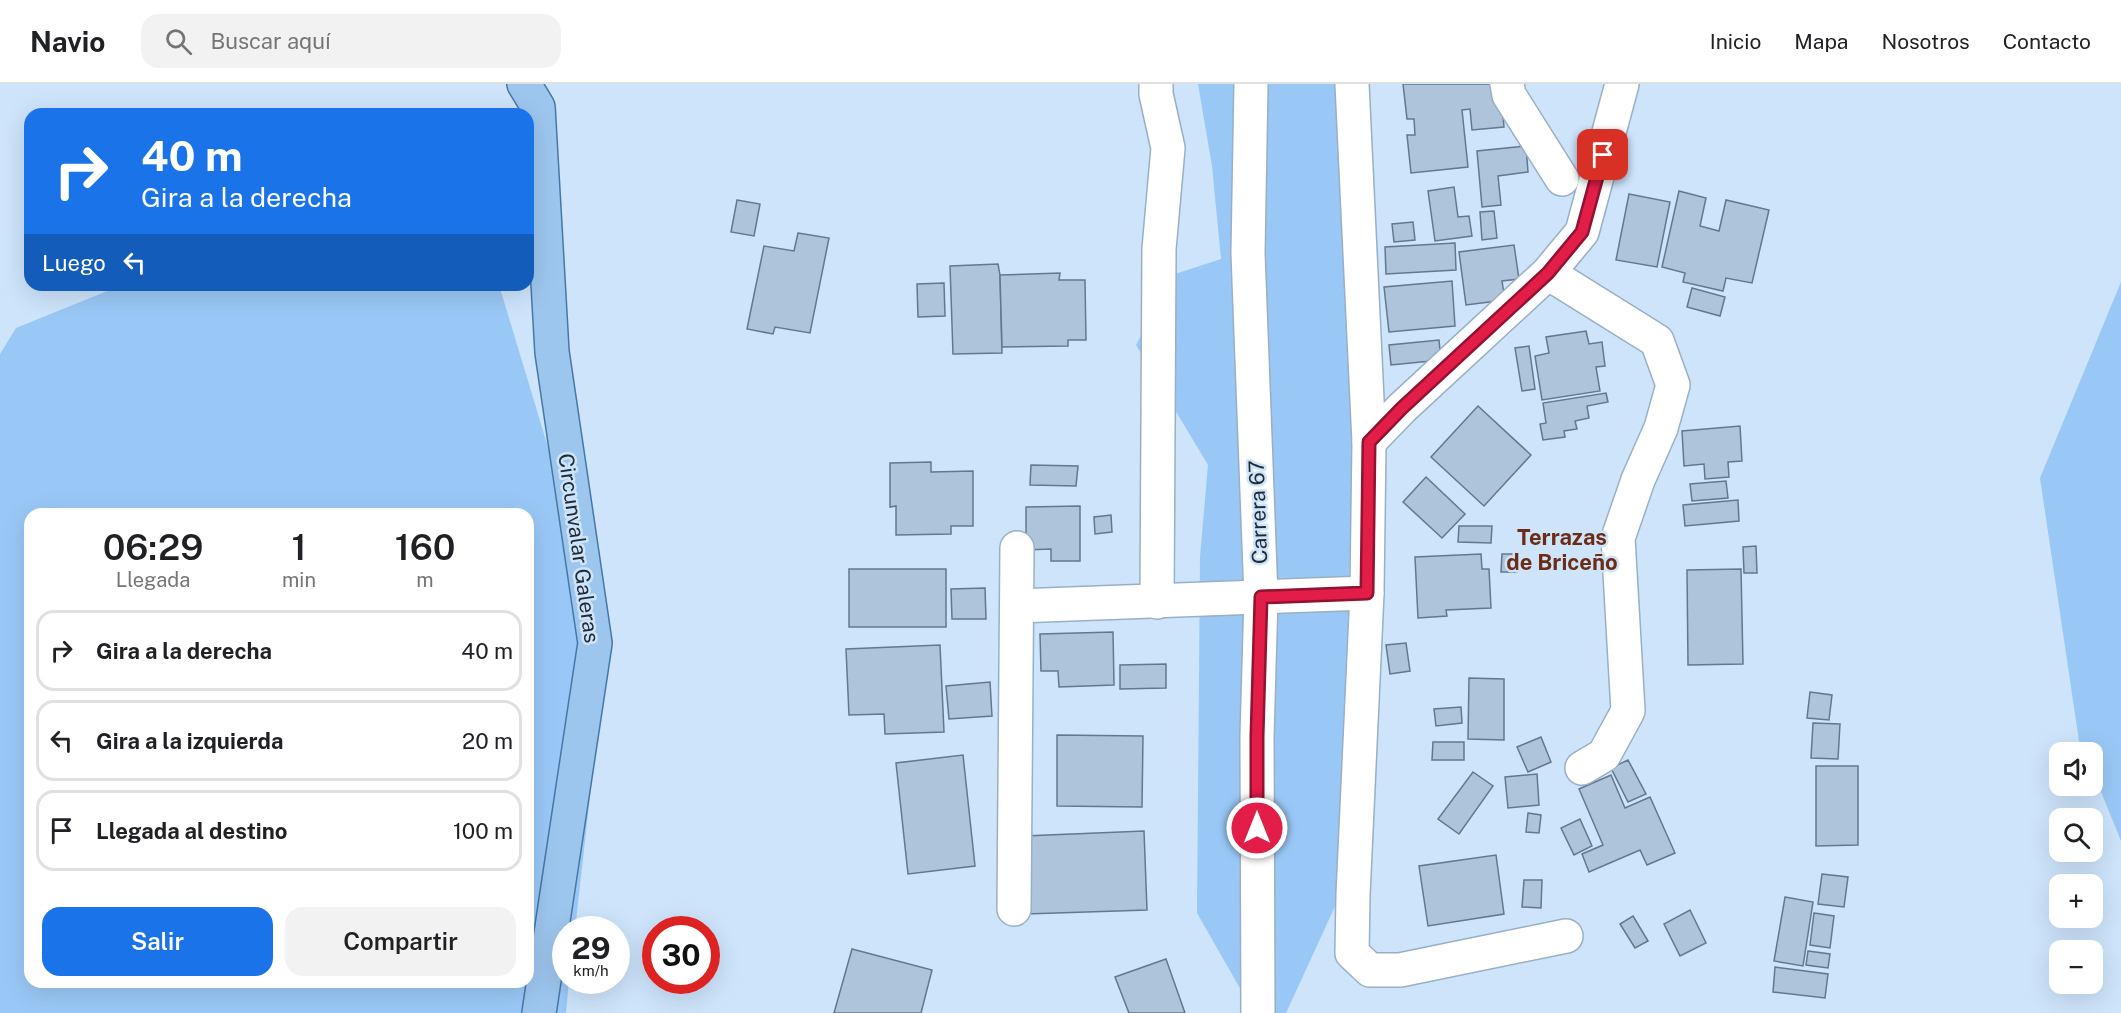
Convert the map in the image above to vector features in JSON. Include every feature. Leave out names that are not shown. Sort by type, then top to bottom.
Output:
[{"type":"main road","name":"Circunvalar Galeras","points":[[524,84],[538,107],[552,352],[595,643],[539,1013]]},
{"type":"street","points":[[1156,84],[1156,94],[1168,147],[1160,249],[1157,602]]},
{"type":"street","name":"Carrera 67","points":[[1251,84],[1248,253],[1261,597],[1257,736],[1258,1013]]},
{"type":"street","points":[[1352,84],[1369,442],[1367,593],[1352,905],[1352,953],[1370,970],[1400,970],[1566,936]]},
{"type":"street","points":[[1507,84],[1509,95],[1562,180]]},
{"type":"street","points":[[1369,442],[1402,408],[1548,273],[1582,232],[1622,84]]},
{"type":"street","points":[[1548,273],[1657,341],[1673,385],[1661,428],[1638,480],[1618,538],[1628,711],[1604,755],[1581,768]]},
{"type":"street","points":[[1014,909],[1017,548]]},
{"type":"street","points":[[1017,606],[1367,593]]},
{"type":"shaded area","points":[[1198,84],[1345,84],[1358,163],[1343,889],[1286,1013],[1258,1013],[1241,990],[1197,913],[1200,557],[1208,465],[1136,345],[1175,274],[1221,259],[1212,166]]},
{"type":"shaded area","points":[[2121,282],[2121,841],[2103,796],[2103,742],[2079,741],[2040,478]]},
{"type":"shaded area","points":[[107,291],[501,291],[599,616],[593,770],[577,916],[552,916],[552,994],[568,994],[566,1013],[0,1013],[0,354],[16,328]]},
{"type":"building","points":[[1403,84],[1500,84],[1504,127],[1472,130],[1470,109],[1462,110],[1468,167],[1411,173],[1407,135],[1415,135],[1414,119],[1407,119]]},
{"type":"building","points":[[1526,146],[1528,172],[1498,176],[1501,205],[1482,207],[1477,151]]},
{"type":"building","points":[[1454,187],[1458,217],[1469,216],[1472,236],[1435,241],[1428,191]]},
{"type":"building","points":[[1679,191],[1706,198],[1700,226],[1719,231],[1726,200],[1769,210],[1752,283],[1726,278],[1723,291],[1683,282],[1685,273],[1662,267]]},
{"type":"building","points":[[1629,194],[1670,202],[1657,267],[1616,260]]},
{"type":"building","points":[[737,200],[760,204],[754,236],[731,232]]},
{"type":"building","points":[[1494,211],[1497,238],[1482,240],[1480,212]]},
{"type":"building","points":[[1413,222],[1415,240],[1394,242],[1392,224]]},
{"type":"building","points":[[798,233],[829,238],[810,333],[775,327],[773,334],[747,329],[764,246],[794,251]]},
{"type":"building","points":[[1455,243],[1456,270],[1386,274],[1385,247]]},
{"type":"building","points":[[1514,245],[1519,279],[1502,281],[1505,300],[1466,305],[1459,252]]},
{"type":"building","points":[[998,264],[1002,353],[953,354],[950,266]]},
{"type":"building","points":[[1060,273],[1059,280],[1085,280],[1086,340],[1068,340],[1068,346],[1002,347],[1000,275]]},
{"type":"building","points":[[1452,281],[1455,326],[1389,332],[1384,287]]},
{"type":"building","points":[[944,283],[945,316],[918,317],[917,284]]},
{"type":"building","points":[[1692,288],[1725,297],[1720,316],[1687,307]]},
{"type":"building","points":[[1586,331],[1589,344],[1602,342],[1605,366],[1596,367],[1600,391],[1542,400],[1535,356],[1549,353],[1546,337]]},
{"type":"building","points":[[1439,340],[1441,360],[1391,365],[1389,345]]},
{"type":"building","points":[[1529,346],[1535,389],[1522,391],[1515,348]]},
{"type":"building","points":[[1606,393],[1608,402],[1587,406],[1589,418],[1575,421],[1577,429],[1564,431],[1565,437],[1543,440],[1540,424],[1546,423],[1543,403]]},
{"type":"building","points":[[1478,406],[1531,455],[1484,506],[1431,457]]},
{"type":"building","points":[[1740,426],[1742,461],[1728,462],[1729,477],[1705,479],[1704,464],[1684,466],[1682,431]]},
{"type":"building","points":[[931,462],[931,472],[973,471],[973,526],[951,526],[951,534],[896,535],[896,506],[890,507],[890,463]]},
{"type":"building","points":[[1031,465],[1078,466],[1076,486],[1030,485]]},
{"type":"building","points":[[1426,477],[1465,514],[1442,538],[1403,502]]},
{"type":"building","points":[[1726,481],[1728,498],[1692,501],[1690,484]]},
{"type":"building","points":[[1738,500],[1739,521],[1685,526],[1683,505]]},
{"type":"building","points":[[1080,506],[1080,561],[1051,561],[1051,549],[1026,550],[1026,507]]},
{"type":"building","points":[[1111,515],[1112,532],[1095,534],[1094,517]]},
{"type":"building","points":[[1459,526],[1492,526],[1491,543],[1458,542]]},
{"type":"building","points":[[1756,546],[1757,573],[1744,573],[1743,547]]},
{"type":"building","points":[[1481,554],[1482,569],[1489,569],[1491,608],[1446,610],[1447,616],[1418,618],[1415,557]]},
{"type":"building","points":[[1502,554],[1518,554],[1517,572],[1501,572]]},
{"type":"building","points":[[849,569],[946,569],[946,627],[849,627]]},
{"type":"building","points":[[1741,569],[1743,664],[1688,665],[1687,570]]},
{"type":"building","points":[[985,588],[986,619],[952,619],[951,589]]},
{"type":"building","points":[[1113,632],[1114,685],[1059,687],[1058,671],[1041,671],[1040,634]]},
{"type":"building","points":[[1406,643],[1410,671],[1390,674],[1386,645]]},
{"type":"building","points":[[940,645],[944,732],[885,734],[884,714],[849,715],[846,649]]},
{"type":"building","points":[[1166,664],[1166,688],[1120,689],[1120,665]]},
{"type":"building","points":[[1469,678],[1504,679],[1504,740],[1468,739]]},
{"type":"building","points":[[990,682],[992,716],[949,719],[946,686]]},
{"type":"building","points":[[1810,692],[1832,695],[1829,720],[1807,718]]},
{"type":"building","points":[[1461,707],[1462,723],[1436,726],[1434,709]]},
{"type":"building","points":[[1813,723],[1840,724],[1838,759],[1811,758]]},
{"type":"building","points":[[1057,735],[1143,736],[1142,807],[1057,806]]},
{"type":"building","points":[[1541,737],[1551,762],[1528,772],[1517,747]]},
{"type":"building","points":[[1433,742],[1464,742],[1464,760],[1432,760]]},
{"type":"building","points":[[963,755],[975,866],[908,874],[896,763]]},
{"type":"building","points":[[1628,760],[1646,794],[1628,802],[1611,768]]},
{"type":"building","points":[[1816,766],[1858,766],[1858,845],[1816,846]]},
{"type":"building","points":[[1473,772],[1493,786],[1459,834],[1438,819]]},
{"type":"building","points":[[1537,774],[1539,805],[1508,808],[1505,777]]},
{"type":"building","points":[[1611,775],[1625,808],[1650,797],[1675,853],[1647,865],[1640,850],[1589,872],[1582,854],[1603,845],[1579,789]]},
{"type":"building","points":[[1528,813],[1541,815],[1539,833],[1526,832]]},
{"type":"building","points":[[1580,819],[1592,846],[1574,855],[1561,828]]},
{"type":"building","points":[[1144,831],[1147,910],[1026,914],[1024,836]]},
{"type":"building","points":[[1496,855],[1504,914],[1428,926],[1419,866]]},
{"type":"building","points":[[1822,874],[1848,877],[1844,907],[1818,904]]},
{"type":"building","points":[[1524,880],[1542,880],[1541,908],[1522,907]]},
{"type":"building","points":[[1785,897],[1813,902],[1803,966],[1774,961]]},
{"type":"building","points":[[1690,910],[1706,943],[1680,956],[1664,924]]},
{"type":"building","points":[[1814,913],[1834,916],[1830,948],[1810,945]]},
{"type":"building","points":[[1633,916],[1648,941],[1635,948],[1620,924]]},
{"type":"building","points":[[852,949],[932,970],[921,1013],[834,1013]]},
{"type":"building","points":[[1808,951],[1830,954],[1828,968],[1806,965]]},
{"type":"building","points":[[1166,959],[1185,1013],[1129,1013],[1115,977]]},
{"type":"building","points":[[1775,967],[1828,974],[1825,998],[1773,992]]},
{"type":"district","name":"Terrazas de Briceño","points":[[1562,550]]},
{"type":"route","points":[[1257,828],[1261,597],[1367,593],[1369,442],[1402,408],[1548,273],[1582,232],[1603,155]]}]
